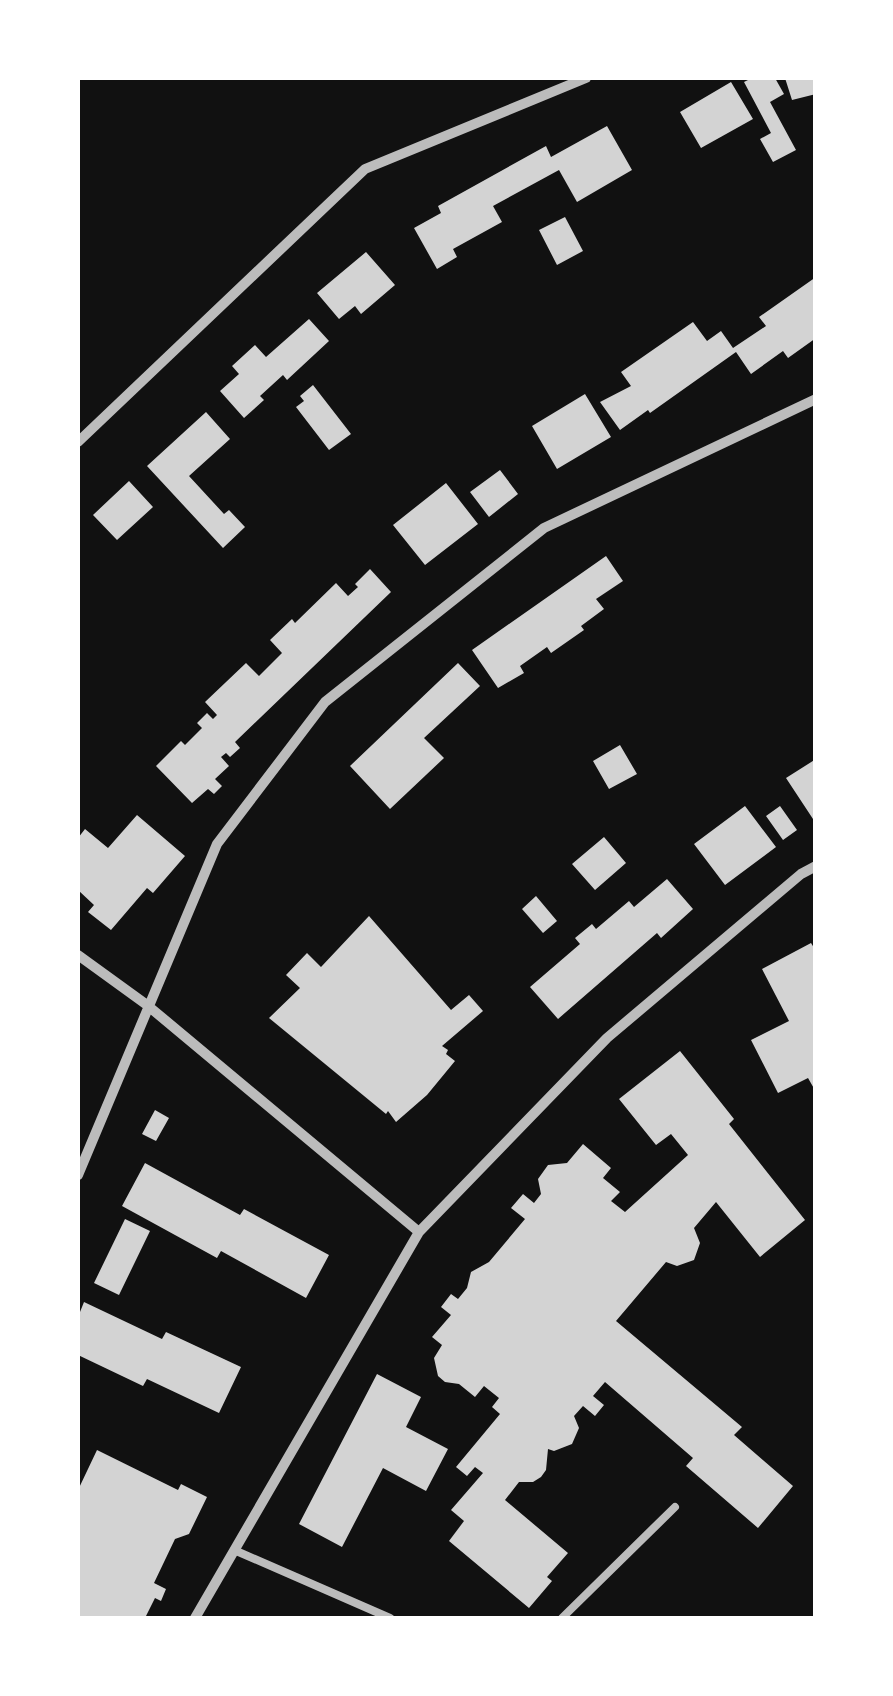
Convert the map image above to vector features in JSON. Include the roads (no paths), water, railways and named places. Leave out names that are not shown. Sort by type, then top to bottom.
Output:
[{"type":"street","points":[[78,442],[365,169],[586,78]]},
{"type":"street","points":[[78,1175],[218,844],[325,702],[544,528],[816,399]]},
{"type":"street","points":[[195,1618],[419,1232],[607,1038],[816,866]]},
{"type":"street","points":[[78,955],[147,1005],[419,1232]]},
{"type":"lane","points":[[562,1618],[676,1507]]},
{"type":"lane","points":[[234,1550],[390,1618]]}]
